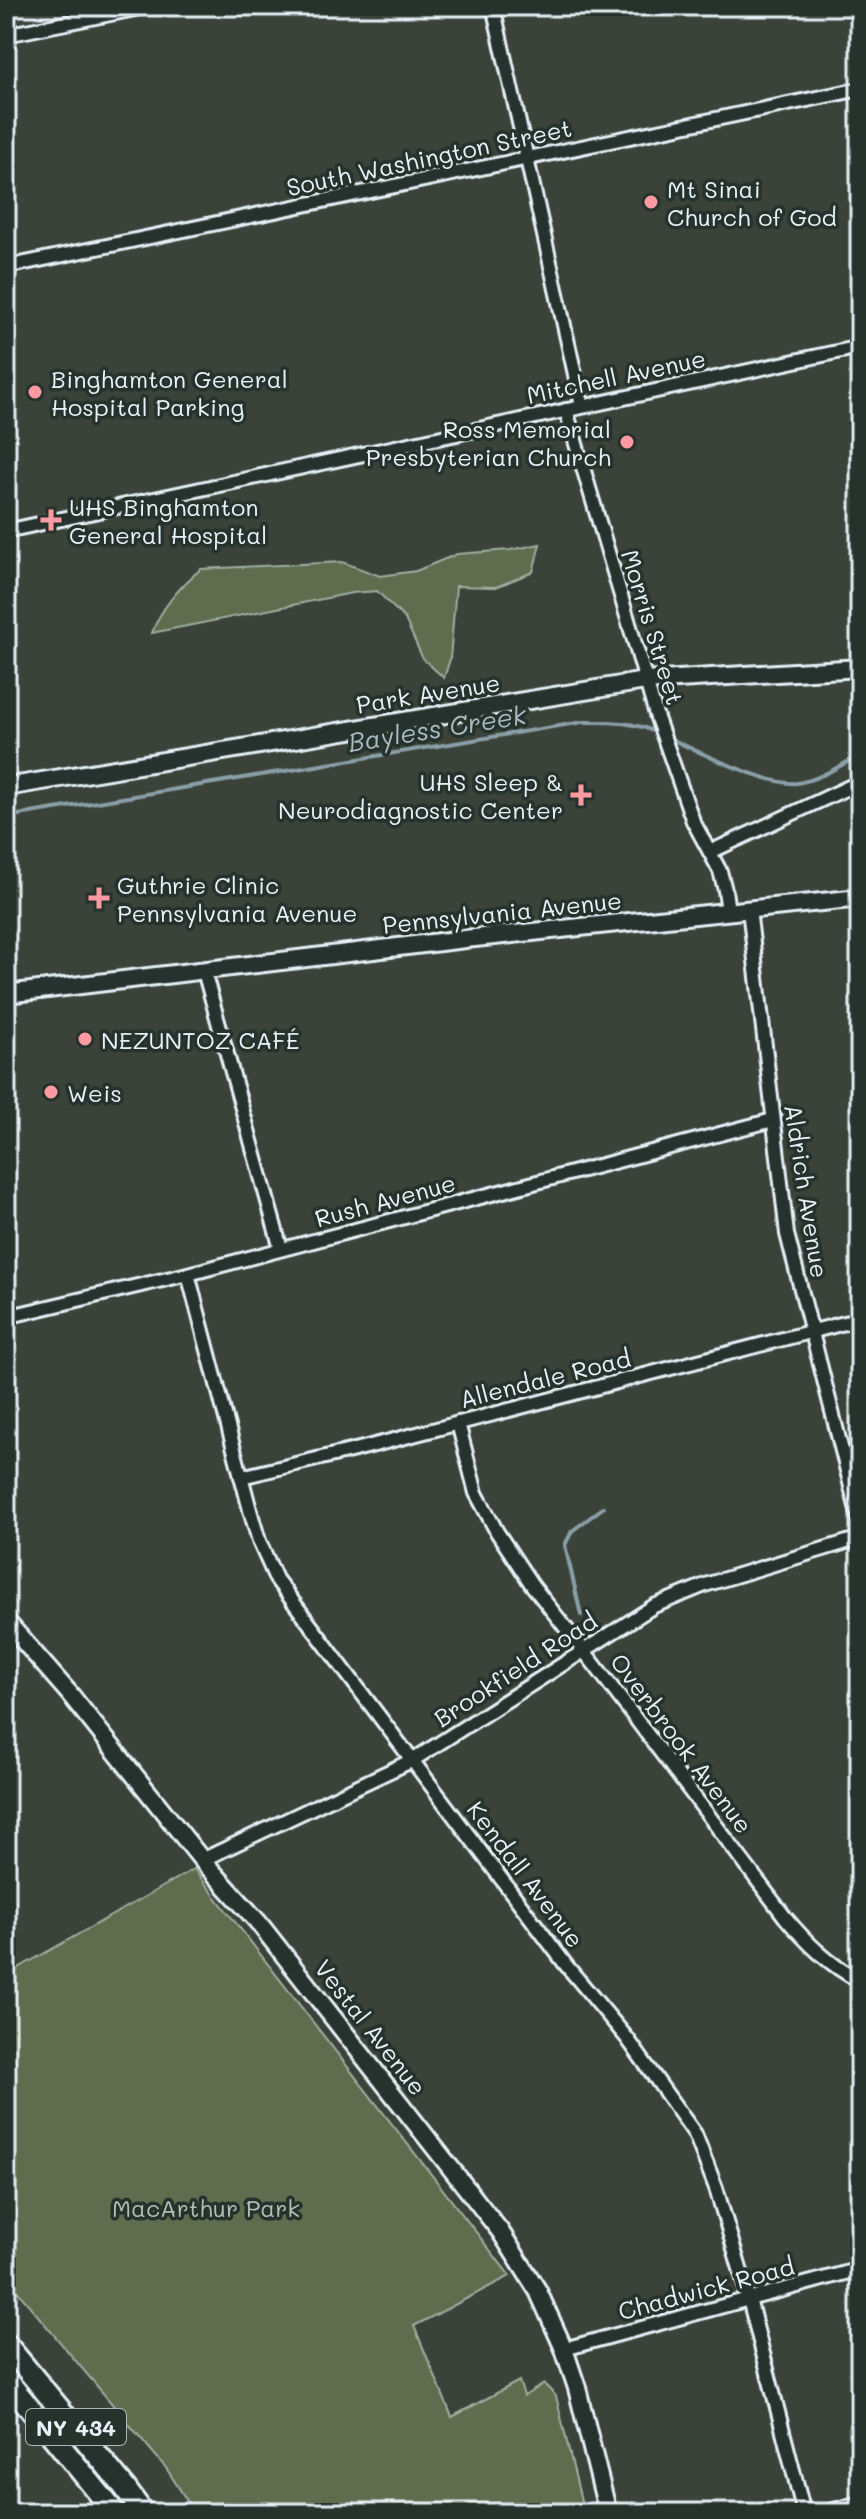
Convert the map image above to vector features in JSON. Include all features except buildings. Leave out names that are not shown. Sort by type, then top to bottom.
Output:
[{"type":"main road","name":"NY 434","points":[[6,2344],[143,2513]]},
{"type":"main road","name":"NY 434","points":[[6,2379],[115,2513]]},
{"type":"street","points":[[6,35],[150,6]]},
{"type":"street","points":[[493,6],[582,406]]},
{"type":"street","name":"South Washington Street","points":[[6,267],[860,89]]},
{"type":"street","name":"Mitchell Avenue","points":[[6,531],[860,347]]},
{"type":"street","name":"Morris Street","points":[[566,410],[666,746],[693,821],[725,890],[728,911]]},
{"type":"street","name":"Park Avenue","points":[[6,787],[645,681],[860,668]]},
{"type":"street","points":[[710,852],[860,782]]},
{"type":"street","name":"Pennsylvania Avenue","points":[[6,994],[465,939],[860,898]]},
{"type":"street","name":"Aldrich Avenue","points":[[749,909],[787,1234],[860,1522]]},
{"type":"street","points":[[204,971],[281,1249]]},
{"type":"street","name":"Rush Avenue","points":[[6,1317],[188,1274],[773,1120]]},
{"type":"street","name":"Kendall Avenue","points":[[188,1274],[259,1541],[276,1579],[566,1965],[627,2038],[695,2134],[716,2188],[749,2299],[804,2513]]},
{"type":"street","name":"Allendale Road","points":[[241,1477],[860,1319]]},
{"type":"street","name":"Overbrook Avenue","points":[[458,1423],[476,1493],[532,1585],[785,1917],[811,1948],[860,1981]]},
{"type":"street","name":"Brookfield Road","points":[[202,1860],[413,1760],[654,1606],[705,1585],[860,1538]]},
{"type":"street","name":"Vestal Avenue","points":[[6,1621],[69,1693],[202,1860],[258,1922],[500,2231],[538,2291],[564,2349],[577,2388],[608,2513]]},
{"type":"street","name":"Chadwick Road","points":[[564,2349],[860,2269]]},
{"type":"street","points":[[823,2513],[860,2503]]},
{"type":"green space","points":[[540,544],[533,572],[496,587],[456,586],[450,659],[444,678],[423,659],[405,619],[377,591],[352,593],[152,633],[172,598],[201,569],[342,562],[380,576],[416,571],[457,554]]},
{"type":"green space","name":"MacArthur Park","points":[[194,1869],[510,2276],[414,2326],[452,2417],[519,2381],[524,2396],[544,2384],[556,2396],[584,2513],[195,2513],[166,2468],[6,2278],[6,1975]]},
{"type":"waterway","name":"Bayless Creek","points":[[6,817],[583,722],[630,724],[657,733]]},
{"type":"waterway","name":"Bayless Creek","points":[[669,738],[733,766],[785,782],[813,779],[860,755]]},
{"type":"waterway","points":[[581,1615],[565,1545],[572,1531],[604,1507]]},
{"type":"place","name":"Mt Sinai Church of God","points":[[651,202]]},
{"type":"place","name":"Binghamton General Hospital Parking","points":[[35,392]]},
{"type":"place","name":"Ross Memorial Presbyterian Church","points":[[627,442]]},
{"type":"place","name":"UHS Binghamton General Hospital","points":[[51,520]]},
{"type":"place","name":"UHS Sleep & Neurodiagnostic Center","points":[[581,795]]},
{"type":"place","name":"Guthrie Clinic Pennsylvania Avenue","points":[[99,898]]},
{"type":"place","name":"NEZUNTOZ CAFÉ","points":[[85,1039]]},
{"type":"place","name":"Weis","points":[[51,1092]]}]
